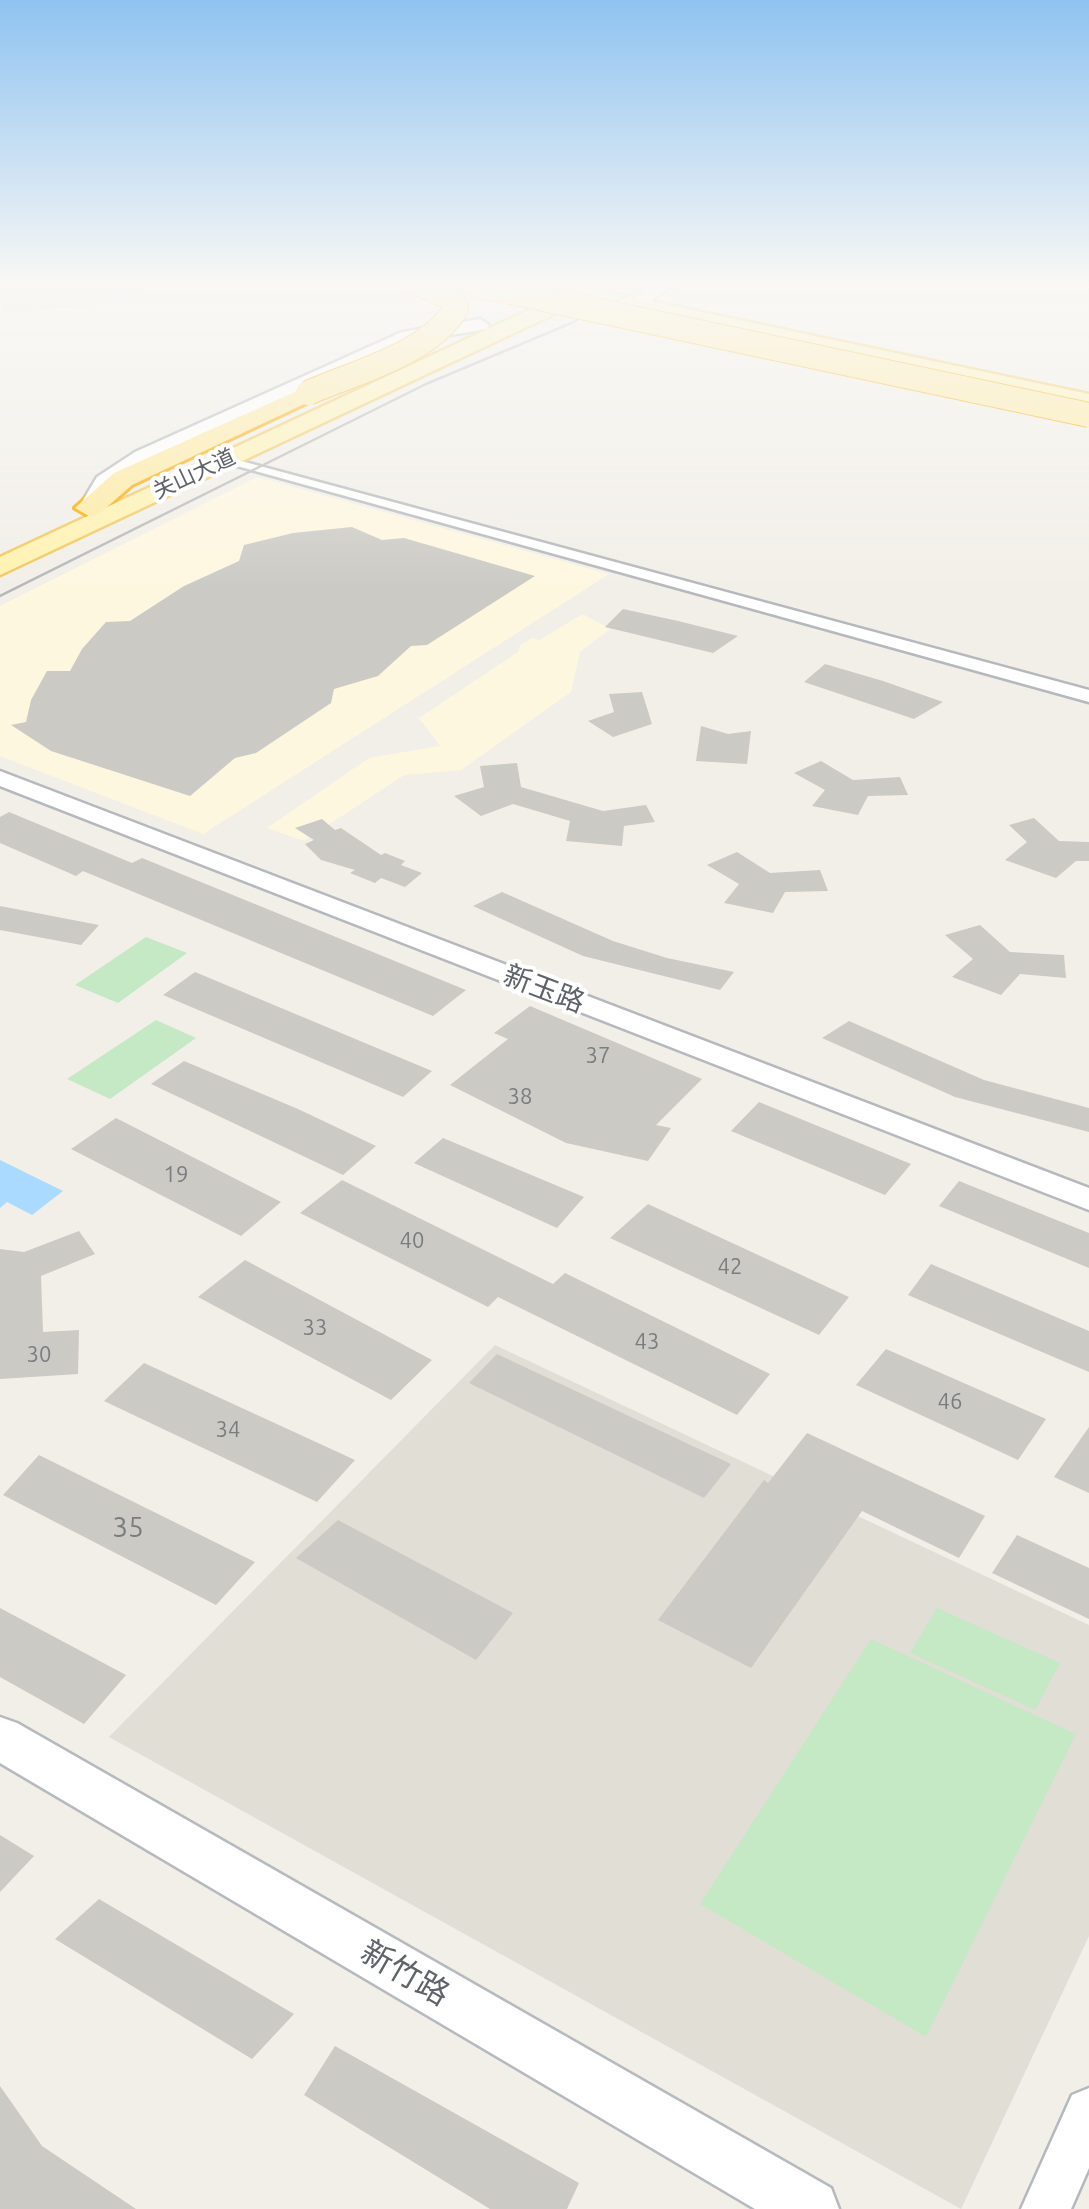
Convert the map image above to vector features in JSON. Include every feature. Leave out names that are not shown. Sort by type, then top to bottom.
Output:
[{"type":"highway","points":[[90,508],[123,479],[327,384]]},
{"type":"highway","points":[[964,384],[1086,408]]},
{"type":"highway","points":[[977,384],[1086,408]]},
{"type":"main road","name":"关山大道","points":[[0,550],[368,384]]},
{"type":"main road","name":"关山大道","points":[[0,567],[377,384]]},
{"type":"main road","points":[[958,384],[1086,408]]},
{"type":"main road","points":[[991,384],[1086,408]]},
{"type":"main road","name":"新竹路","points":[[0,1738],[810,2209]]},
{"type":"street","points":[[224,458],[1089,696]]},
{"type":"street","name":"新玉路","points":[[0,778],[1089,1200]]},
{"type":"street","points":[[1046,2209],[1089,2112]]},
{"type":"shaded area","points":[[257,477],[609,574],[203,834],[0,756],[0,606]]},
{"type":"shaded area","points":[[583,614],[610,629],[580,652],[571,692],[461,770],[404,775],[304,841],[267,828],[369,758],[440,746],[419,718],[518,652],[520,645],[532,638],[539,640]]},
{"type":"shaded area","points":[[495,1345],[1089,1625],[1089,1936],[961,2209],[109,1737]]},
{"type":"green space","points":[[146,937],[187,953],[118,1003],[75,985]]},
{"type":"green space","points":[[156,1020],[196,1038],[110,1099],[67,1079]]},
{"type":"green space","points":[[937,1608],[1060,1663],[1035,1710],[910,1653]]},
{"type":"green space","points":[[871,1639],[1076,1734],[926,2037],[700,1904]]},
{"type":"water","points":[[0,1160],[63,1191],[32,1215],[7,1202],[0,1208]]},
{"type":"building","points":[[352,527],[382,540],[404,538],[535,576],[427,645],[411,646],[378,676],[334,689],[331,703],[256,753],[235,758],[190,796],[51,751],[11,725],[26,722],[31,700],[47,671],[70,671],[82,649],[106,622],[130,621],[184,586],[239,561],[244,545],[293,533]]},
{"type":"building","points":[[623,609],[738,636],[713,653],[605,627]]},
{"type":"building","points":[[825,664],[943,702],[914,719],[804,682]]},
{"type":"building","points":[[642,692],[652,724],[613,737],[588,721],[614,712],[609,694]]},
{"type":"building","points":[[701,726],[728,734],[751,731],[747,764],[696,761]]},
{"type":"building","points":[[821,761],[853,780],[900,777],[908,795],[868,796],[858,815],[812,806],[825,790],[794,773]]},
{"type":"building","points":[[517,763],[521,787],[603,811],[646,805],[655,822],[624,826],[622,846],[566,841],[570,821],[513,804],[481,816],[454,796],[484,787],[480,766]]},
{"type":"building","points":[[9,812],[132,863],[142,858],[466,990],[433,1016],[83,871],[76,876],[0,843],[0,817]]},
{"type":"building","points":[[1034,818],[1059,841],[1089,842],[1089,861],[1076,861],[1056,878],[1005,860],[1027,842],[1009,825]]},
{"type":"building","points":[[322,819],[381,855],[405,861],[401,865],[422,873],[405,887],[381,878],[375,883],[350,873],[355,870],[321,860],[305,844],[314,840],[295,828]]},
{"type":"building","points":[[737,852],[770,873],[820,870],[828,891],[785,892],[773,913],[724,903],[739,884],[707,865]]},
{"type":"building","points":[[502,892],[613,941],[667,958],[734,972],[720,990],[583,956],[473,906]]},
{"type":"building","points":[[0,906],[99,925],[81,945],[0,930]]},
{"type":"building","points":[[980,925],[1010,952],[1064,955],[1066,978],[1020,974],[1001,995],[952,977],[973,959],[945,935]]},
{"type":"building","points":[[195,972],[432,1071],[403,1097],[163,995]]},
{"type":"building","points":[[530,1006],[702,1079],[656,1125],[671,1128],[648,1161],[566,1143],[450,1085],[508,1039],[494,1033]]},
{"type":"building","points":[[849,1021],[984,1080],[1089,1108],[1089,1132],[955,1097],[822,1038]]},
{"type":"building","points":[[184,1061],[376,1146],[343,1175],[151,1084]]},
{"type":"building","points":[[759,1102],[911,1164],[885,1195],[731,1131]]},
{"type":"building","points":[[116,1118],[281,1202],[241,1236],[71,1149]]},
{"type":"building","points":[[443,1138],[584,1197],[557,1228],[414,1163]]},
{"type":"building","points":[[342,1180],[553,1284],[565,1273],[770,1374],[737,1415],[498,1297],[488,1307],[300,1213]]},
{"type":"building","points":[[959,1181],[1089,1233],[1089,1268],[939,1206]]},
{"type":"building","points":[[648,1204],[849,1297],[819,1335],[610,1238]]},
{"type":"building","points":[[79,1231],[95,1254],[41,1276],[43,1332],[79,1330],[78,1374],[0,1379],[0,1249],[24,1252]]},
{"type":"building","points":[[245,1260],[432,1360],[391,1400],[198,1297]]},
{"type":"building","points":[[931,1264],[1089,1331],[1089,1372],[908,1295]]},
{"type":"building","points":[[886,1349],[1046,1419],[1018,1460],[856,1385]]},
{"type":"building","points":[[497,1354],[731,1464],[704,1498],[469,1383]]},
{"type":"building","points":[[144,1363],[355,1460],[317,1502],[104,1401]]},
{"type":"building","points":[[1089,1427],[1089,1493],[1054,1477]]},
{"type":"building","points":[[807,1433],[985,1516],[959,1558],[862,1511],[751,1668],[658,1620],[764,1480],[768,1483]]},
{"type":"building","points":[[39,1455],[255,1562],[216,1605],[3,1495]]},
{"type":"building","points":[[338,1520],[513,1613],[476,1660],[296,1558]]},
{"type":"building","points":[[1017,1535],[1089,1568],[1089,1619],[992,1573]]},
{"type":"building","points":[[0,1608],[126,1675],[84,1724],[0,1677]]},
{"type":"building","points":[[0,1835],[34,1856],[0,1892]]},
{"type":"building","points":[[99,1899],[294,2014],[252,2059],[55,1939]]},
{"type":"building","points":[[335,2046],[579,2183],[567,2209],[490,2209],[304,2095]]},
{"type":"building","points":[[0,2086],[42,2146],[136,2209],[0,2209]]},
{"type":"tram line","points":[[0,596],[426,384]]}]
